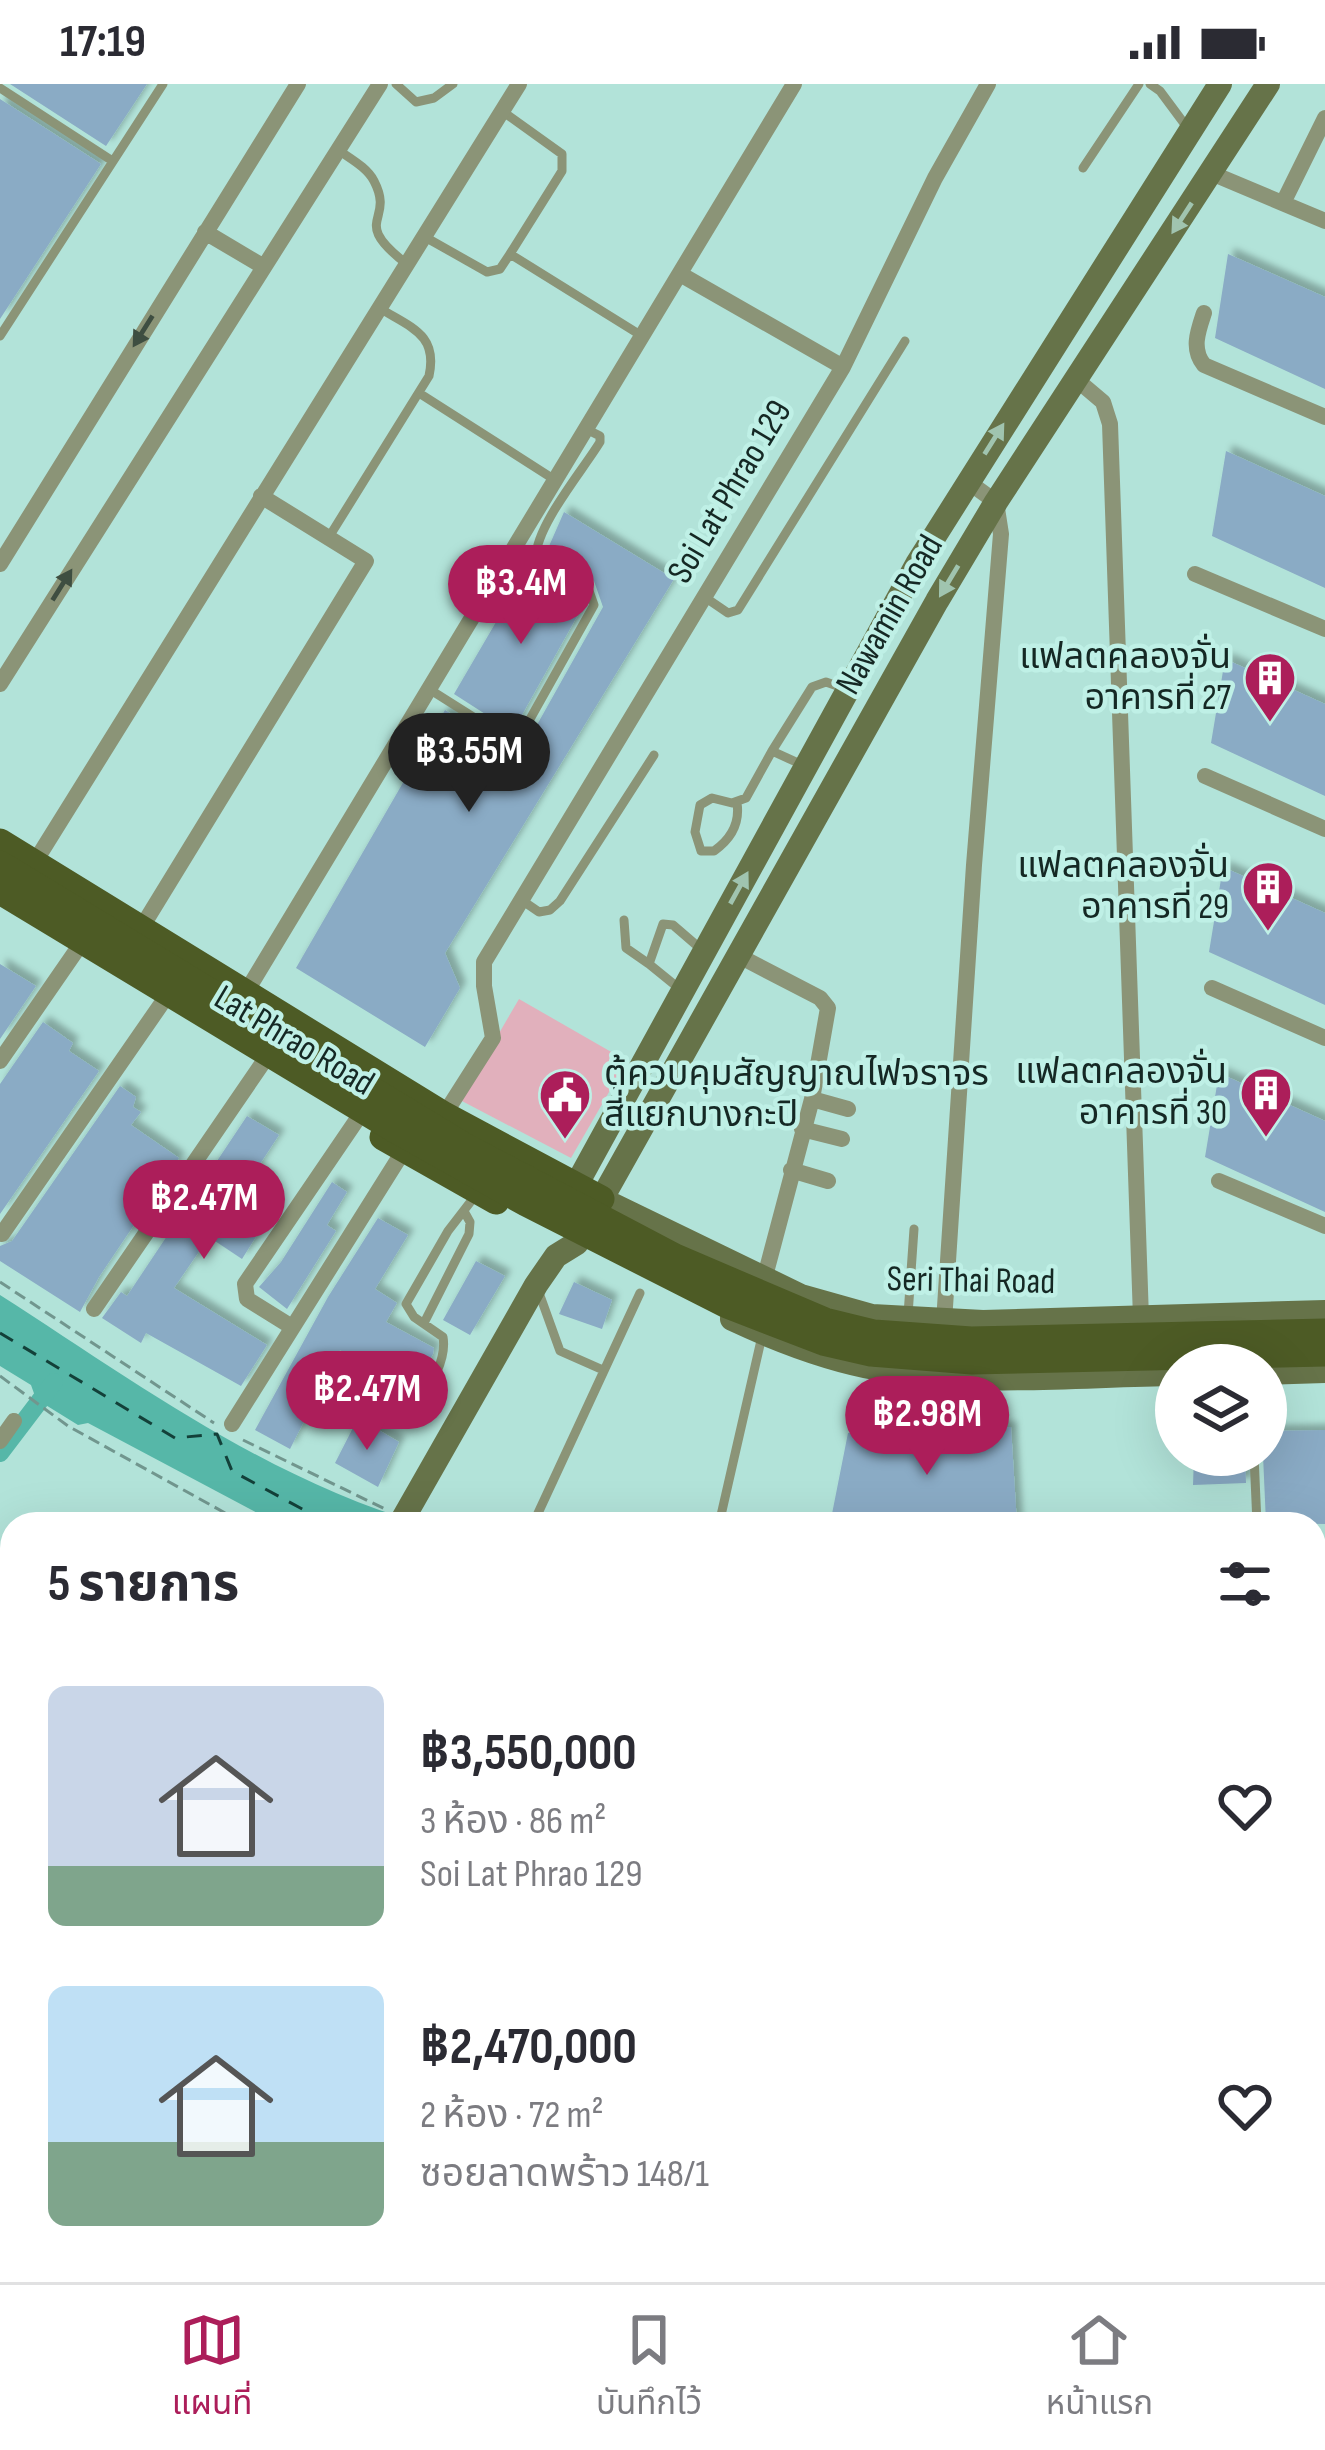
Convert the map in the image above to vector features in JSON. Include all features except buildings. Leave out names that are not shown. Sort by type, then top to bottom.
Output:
[{"type":"main road","name":"Nawamin Road","points":[[563,1244],[572,1185],[848,689],[967,481],[1220,84]]},
{"type":"main road","name":"Nawamin Road","points":[[563,1244],[601,1199],[997,502],[1268,84]]},
{"type":"main road","name":"Lat Phrao Road","points":[[0,842],[444,1115],[572,1185]]},
{"type":"main road","points":[[0,864],[466,1147],[675,1257],[825,1321],[874,1333],[971,1340],[1325,1332]]},
{"type":"main road","points":[[0,891],[491,1184],[708,1295],[823,1342],[871,1354],[972,1361],[1325,1354]]},
{"type":"main road","name":"Lat Phrao Road","points":[[0,905],[404,1150],[472,1202],[563,1244]]},
{"type":"main road","points":[[681,989],[711,1006]]},
{"type":"main road","name":"Seri Thai Road","points":[[572,1185],[764,1280],[839,1309],[944,1322],[1325,1312]]},
{"type":"main road","points":[[406,1512],[563,1244],[763,1333],[849,1363],[911,1373],[986,1377],[1155,1374]]},
{"type":"main road","points":[[1287,1372],[1325,1371]]},
{"type":"street","points":[[0,564],[298,84]]},
{"type":"street","points":[[0,684],[380,84]]},
{"type":"street","points":[[33,865],[519,84]]},
{"type":"street","points":[[245,994],[794,84]]},
{"type":"street","name":"Soi Lat Phrao 129","points":[[444,1115],[493,1038],[484,962],[843,367],[935,178],[988,84]]},
{"type":"street","points":[[1283,203],[1318,147],[1325,118]]},
{"type":"street","points":[[1211,173],[1325,221]]},
{"type":"street","points":[[205,232],[264,267]]},
{"type":"street","points":[[680,274],[843,367]]},
{"type":"street","points":[[1204,313],[1197,354],[1204,365],[1325,417]]},
{"type":"street","points":[[1077,380],[1103,402],[1110,424],[1141,1318]]},
{"type":"street","points":[[944,1322],[1001,534],[997,502],[967,481]]},
{"type":"street","points":[[140,930],[366,561],[261,496]]},
{"type":"street","points":[[1195,574],[1325,629]]},
{"type":"street","points":[[1205,776],[1325,829]]},
{"type":"street","points":[[0,1061],[76,951]]},
{"type":"street","points":[[741,957],[827,1004],[812,1099],[764,1280]]},
{"type":"street","points":[[1212,988],[1325,1038]]},
{"type":"street","points":[[2,1234],[162,1003]]},
{"type":"street","points":[[94,1310],[262,1064]]},
{"type":"street","points":[[812,1099],[848,1109]]},
{"type":"street","points":[[292,1327],[247,1298],[245,1284],[356,1120]]},
{"type":"street","points":[[802,1129],[842,1139]]},
{"type":"street","points":[[230,1430],[404,1150]]},
{"type":"street","points":[[791,1170],[828,1181]]},
{"type":"street","points":[[1220,1181],[1325,1226]]},
{"type":"street","points":[[0,1441],[14,1421]]},
{"type":"lane","points":[[0,336],[163,84]]},
{"type":"lane","points":[[396,84],[416,102],[434,98],[452,84]]},
{"type":"lane","points":[[1083,168],[1139,84]]},
{"type":"lane","points":[[1158,86],[1189,130]]},
{"type":"lane","points":[[0,88],[111,160]]},
{"type":"lane","points":[[425,237],[487,272],[500,269],[562,171],[562,154],[502,111]]},
{"type":"lane","points":[[337,149],[372,177],[380,202],[376,236],[408,265]]},
{"type":"lane","points":[[510,254],[642,336]]},
{"type":"lane","points":[[329,538],[429,376],[432,350],[416,331],[381,309]]},
{"type":"lane","points":[[706,598],[728,613],[738,610],[905,340]]},
{"type":"lane","points":[[419,393],[555,480]]},
{"type":"lane","points":[[429,689],[505,737],[525,728],[594,604],[588,588],[536,558],[535,552],[545,527],[600,442],[600,436],[586,429]]},
{"type":"lane","points":[[737,803],[737,821],[730,836],[714,851],[701,851],[695,832],[700,805],[712,798],[737,803],[746,798],[812,687],[826,682],[848,689]]},
{"type":"lane","points":[[772,751],[806,766]]},
{"type":"lane","points":[[520,899],[538,912],[560,901],[653,755]]},
{"type":"lane","points":[[624,920],[626,948],[681,989]]},
{"type":"lane","points":[[649,964],[663,924],[673,925],[704,951]]},
{"type":"lane","points":[[424,1323],[470,1234],[472,1202]]},
{"type":"lane","points":[[407,1421],[444,1357],[443,1337],[408,1310],[409,1294],[472,1202]]},
{"type":"lane","points":[[908,1320],[914,1229]]},
{"type":"lane","points":[[536,1285],[560,1351],[603,1370]]},
{"type":"lane","points":[[538,1512],[640,1293]]},
{"type":"lane","points":[[722,1512],[763,1333]]},
{"type":"lane","points":[[1256,1476],[1257,1512]]},
{"type":"path","points":[[0,1282],[230,1430],[390,1512]]},
{"type":"path","points":[[0,1376],[131,1463],[223,1512]]},
{"type":"shaded area","points":[[519,999],[627,1061],[571,1158],[460,1100]]},
{"type":"shaded area","points":[[0,1295],[256,1455],[387,1512],[255,1512],[88,1423],[78,1425],[36,1399],[31,1385],[0,1366]]},
{"type":"waterway","points":[[0,1453],[54,1382]]},
{"type":"ferry route","points":[[0,1333],[175,1438],[217,1434],[232,1471],[308,1512]]},
{"type":"place","name":"แฟลตคลองจั่น อาคารที่ 27","points":[[1270,724]]},
{"type":"place","name":"แฟลตคลองจั่น อาคารที่ 29","points":[[1268,933]]},
{"type":"place","name":"แฟลตคลองจั่น อาคารที่ 30","points":[[1266,1139]]},
{"type":"place","name":"ตู้ควบคุมสัญญาณไฟจราจร สี่แยกบางกะปิ","points":[[565,1141]]}]
